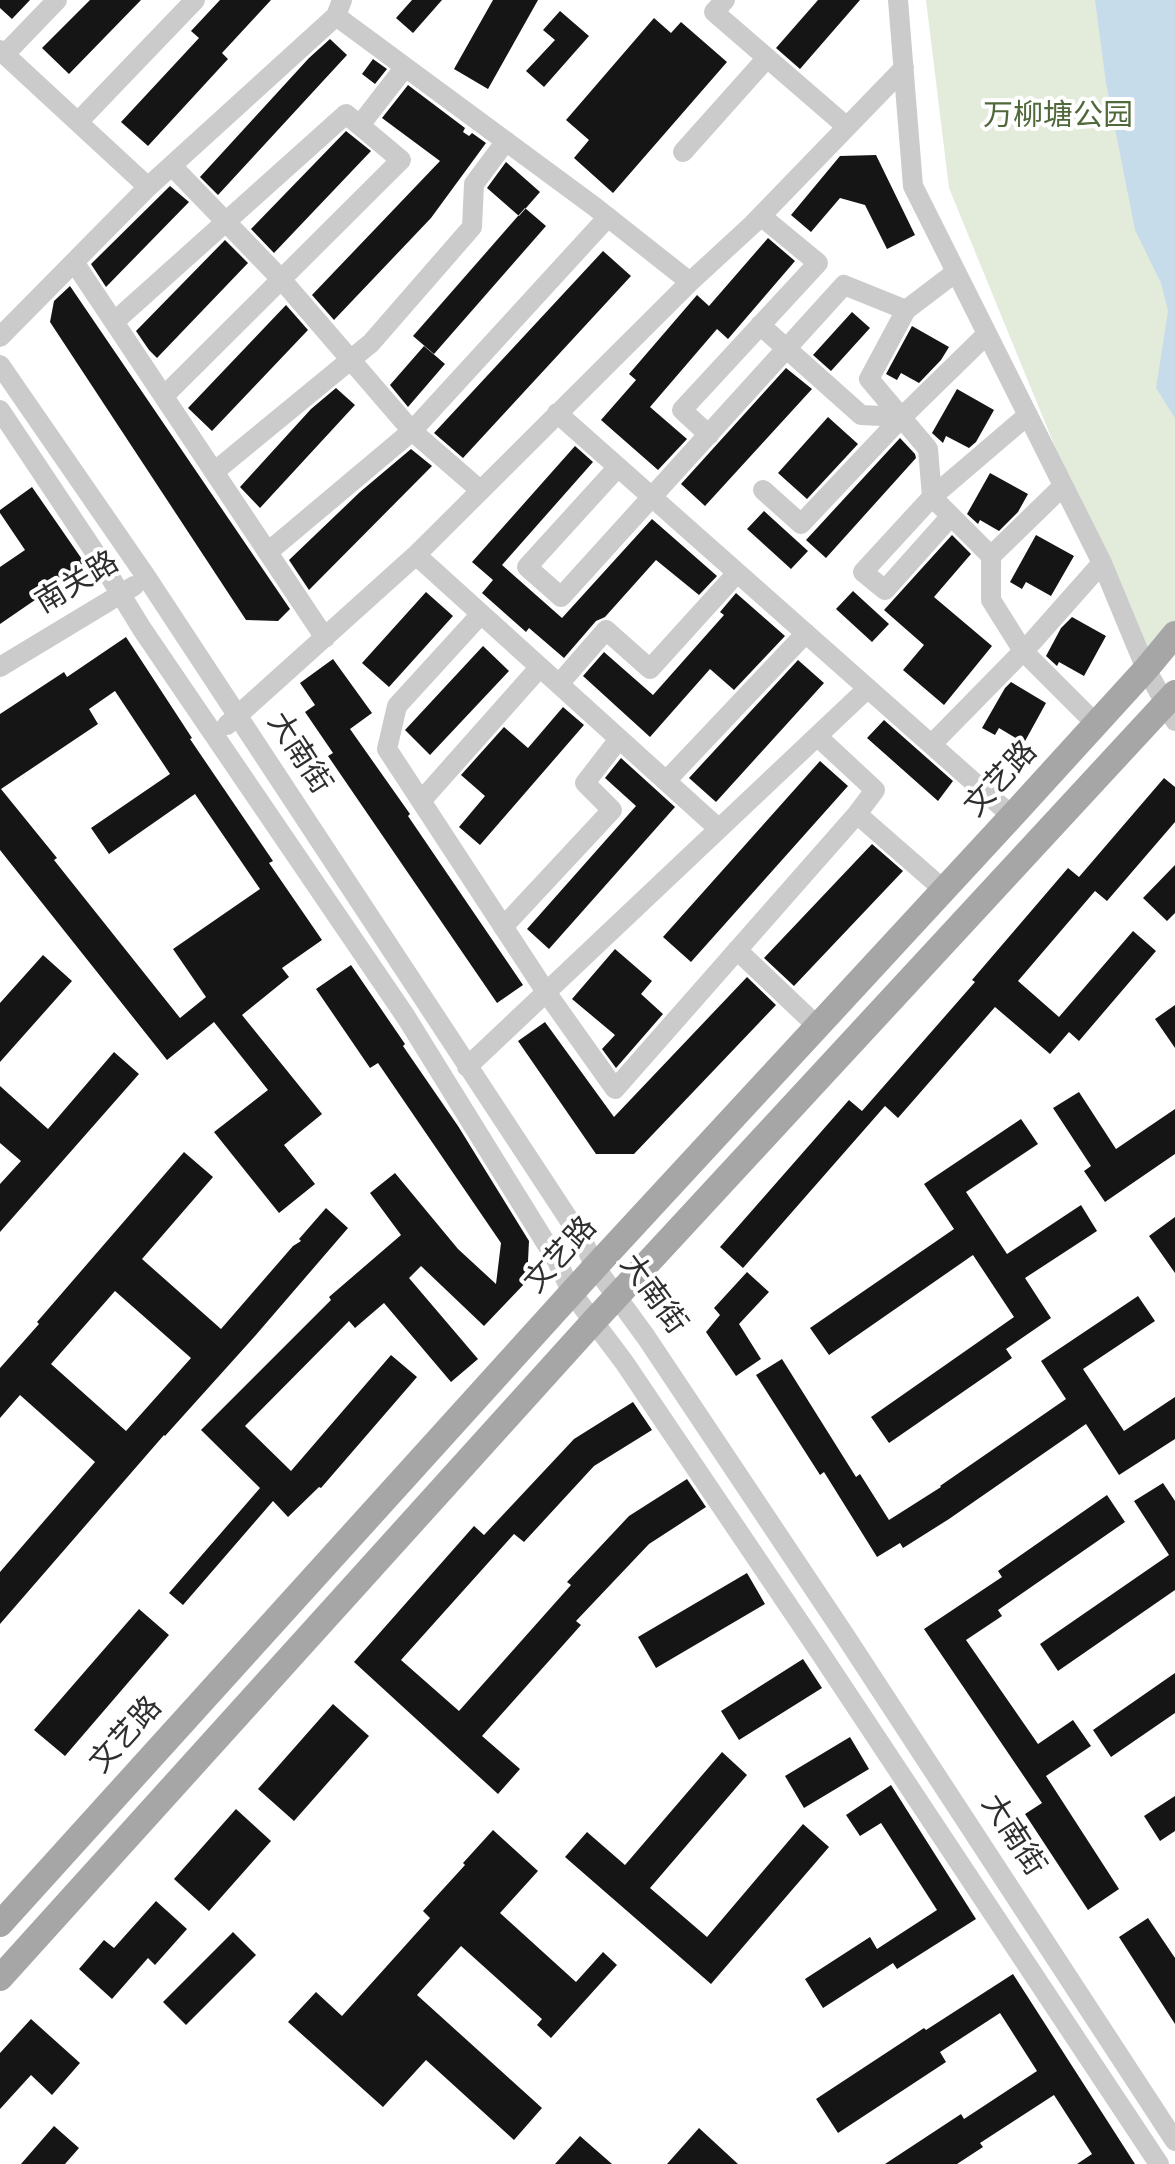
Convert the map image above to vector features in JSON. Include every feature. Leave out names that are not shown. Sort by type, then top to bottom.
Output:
[{"type":"main road","name":"文艺路","points":[[0,1924],[595,1267],[1012,816],[1175,634]]},
{"type":"main road","points":[[0,1978],[593,1322],[1171,706]]},
{"type":"street","points":[[57,0],[2,52],[148,187]]},
{"type":"street","points":[[78,122],[195,0]]},
{"type":"street","points":[[725,0],[714,12],[847,127]]},
{"type":"street","points":[[898,0],[913,186],[1102,563],[1146,669],[1171,706]]},
{"type":"street","points":[[0,337],[148,187],[339,8],[405,67],[608,217],[690,282]]},
{"type":"street","points":[[683,152],[766,59]]},
{"type":"street","points":[[360,125],[405,67]]},
{"type":"street","points":[[214,735],[416,555],[690,282],[761,216],[904,68]]},
{"type":"street","points":[[114,322],[346,114],[401,160],[164,396]]},
{"type":"street","points":[[214,472],[371,343],[472,227],[474,184],[506,141]]},
{"type":"street","points":[[172,166],[281,279],[412,431],[480,490]]},
{"type":"street","points":[[761,216],[844,285],[906,310]]},
{"type":"street","points":[[268,552],[412,431],[608,217]]},
{"type":"street","points":[[74,262],[325,638]]},
{"type":"street","points":[[709,435],[682,410],[818,263]]},
{"type":"street","points":[[956,272],[906,310],[869,379],[928,449],[932,497],[991,556],[991,600],[1023,651],[1096,724]]},
{"type":"street","points":[[618,467],[527,567],[561,597],[844,285]]},
{"type":"street","points":[[760,325],[861,415],[902,417]]},
{"type":"street","points":[[763,490],[801,524],[902,417],[987,334]]},
{"type":"street","name":"大南街","points":[[0,365],[147,578],[583,1241],[595,1267],[646,1337],[836,1621],[1175,2141]]},
{"type":"street","name":"大南街","points":[[0,410],[122,593],[142,629],[406,1017],[557,1261],[572,1293],[624,1362],[801,1624],[1159,2164]]},
{"type":"street","points":[[557,413],[1012,816]]},
{"type":"street","points":[[951,516],[885,590],[863,572],[932,497],[1028,415]]},
{"type":"street","points":[[991,556],[1063,486]]},
{"type":"street","points":[[416,555],[719,829]]},
{"type":"street","points":[[932,744],[1023,651],[1102,563]]},
{"type":"street","points":[[559,684],[606,630],[650,669],[737,573]]},
{"type":"street","name":"南关路","points":[[0,667],[147,578]]},
{"type":"street","points":[[481,614],[397,706],[387,749],[546,992],[615,1089],[875,790],[817,736]]},
{"type":"street","points":[[666,781],[806,633]]},
{"type":"street","points":[[421,801],[540,667]]},
{"type":"street","points":[[467,1067],[868,688]]},
{"type":"street","points":[[503,927],[612,810],[585,783],[619,739]]},
{"type":"street","points":[[857,814],[944,890]]},
{"type":"street","points":[[737,950],[817,1026]]},
{"type":"green space","name":"万柳塘公园","points":[[926,0],[1175,0],[1175,632],[1146,669],[949,188]]},
{"type":"water","points":[[1095,0],[1175,0],[1175,418],[1156,388],[1168,311],[1161,283],[1135,230],[1106,83]]},
{"type":"building","points":[[0,0],[30,0],[12,19],[0,8]]},
{"type":"building","points":[[90,0],[141,0],[69,74],[42,48]]},
{"type":"building","points":[[220,0],[271,0],[222,53],[228,59],[148,146],[121,122],[199,38],[191,31]]},
{"type":"building","points":[[412,0],[442,0],[413,33],[396,18]]},
{"type":"building","points":[[493,0],[538,0],[488,89],[454,69]]},
{"type":"building","points":[[818,0],[860,0],[800,69],[776,48]]},
{"type":"building","points":[[560,11],[589,36],[544,87],[526,71],[555,40],[543,30]]},
{"type":"building","points":[[654,18],[671,33],[681,22],[727,62],[613,193],[574,158],[589,140],[566,120]]},
{"type":"building","points":[[330,39],[347,55],[218,195],[200,177]]},
{"type":"building","points":[[373,59],[387,69],[375,84],[362,74]]},
{"type":"building","points":[[408,85],[465,128],[463,132],[469,136],[472,133],[486,143],[431,218],[334,320],[312,295],[440,161],[382,118]]},
{"type":"building","points":[[346,131],[371,151],[274,253],[251,229]]},
{"type":"building","points":[[876,155],[915,235],[887,249],[865,205],[840,198],[811,232],[791,215],[840,156]]},
{"type":"building","points":[[506,162],[540,192],[519,216],[487,188]]},
{"type":"building","points":[[170,186],[189,202],[106,287],[91,264]]},
{"type":"building","points":[[525,208],[546,226],[434,354],[413,336]]},
{"type":"building","points":[[768,238],[795,261],[728,339],[717,329],[650,407],[687,439],[658,470],[601,420],[636,380],[629,374],[697,295],[709,306]]},
{"type":"building","points":[[225,240],[248,263],[157,358],[136,331]]},
{"type":"building","points":[[603,251],[631,276],[463,458],[434,433]]},
{"type":"building","points":[[70,286],[290,609],[278,621],[246,620],[50,322],[54,301]]},
{"type":"building","points":[[286,305],[308,330],[212,431],[188,408]]},
{"type":"building","points":[[852,312],[870,328],[831,371],[813,355]]},
{"type":"building","points":[[912,326],[949,347],[919,383],[901,373],[897,380],[886,374]]},
{"type":"building","points":[[424,346],[445,364],[408,407],[390,385]]},
{"type":"building","points":[[786,368],[812,389],[705,506],[681,484]]},
{"type":"building","points":[[336,388],[355,405],[260,508],[240,487],[311,409]]},
{"type":"building","points":[[957,389],[994,410],[976,442],[969,448],[946,436],[943,443],[932,433]]},
{"type":"building","points":[[828,417],[858,444],[807,499],[778,473]]},
{"type":"building","points":[[900,438],[916,458],[826,558],[806,540]]},
{"type":"building","points":[[575,446],[593,462],[502,565],[562,618],[652,519],[717,576],[699,595],[656,560],[564,658],[529,628],[526,632],[482,593],[493,580],[472,562]]},
{"type":"building","points":[[411,449],[432,466],[309,590],[289,560],[360,492]]},
{"type":"building","points":[[990,473],[1028,494],[1018,512],[999,531],[980,520],[978,524],[967,514]]},
{"type":"building","points":[[32,487],[86,565],[0,624],[0,567],[25,550],[0,510]]},
{"type":"building","points":[[764,511],[808,551],[791,569],[747,529]]},
{"type":"building","points":[[952,535],[971,554],[934,597],[992,646],[944,705],[903,670],[924,645],[884,610]]},
{"type":"building","points":[[1036,535],[1074,556],[1051,596],[1026,582],[1022,589],[1010,582]]},
{"type":"building","points":[[853,591],[889,624],[872,642],[836,609]]},
{"type":"building","points":[[426,592],[453,616],[389,687],[362,663]]},
{"type":"building","points":[[736,593],[785,636],[734,690],[710,669],[650,737],[583,676],[604,652],[653,695],[724,615],[720,612]]},
{"type":"building","points":[[1072,617],[1106,636],[1084,676],[1059,662],[1057,666],[1046,656],[1061,628]]},
{"type":"building","points":[[126,637],[190,739],[273,861],[269,863],[322,940],[282,968],[289,977],[242,1015],[322,1114],[284,1145],[315,1184],[279,1213],[214,1132],[268,1090],[214,1022],[167,1060],[0,850],[0,714],[64,672],[67,677]],"holes":[[[115,691],[170,774],[91,828],[109,854],[195,794],[260,889],[173,949],[206,997],[180,1018],[1,789],[98,724],[89,709]]]},
{"type":"building","points":[[483,646],[509,671],[430,755],[405,730]]},
{"type":"building","points":[[333,659],[372,713],[350,729],[523,985],[497,1003],[328,756],[333,753],[305,712],[315,705],[300,683]]},
{"type":"building","points":[[798,660],[824,683],[716,802],[689,778]]},
{"type":"building","points":[[1011,682],[1046,703],[1024,743],[999,728],[995,735],[982,728]]},
{"type":"building","points":[[563,707],[584,725],[480,845],[459,827],[485,796],[461,775],[504,727],[528,748]]},
{"type":"building","points":[[884,720],[953,781],[938,801],[867,738]]},
{"type":"building","points":[[621,758],[675,807],[549,949],[527,929],[636,806],[605,778]]},
{"type":"building","points":[[820,761],[848,786],[691,962],[663,937]]},
{"type":"building","points":[[1164,778],[1175,787],[1175,822],[1107,901],[1095,891],[1018,981],[1059,1017],[1133,931],[1156,951],[1079,1041],[1069,1032],[1050,1054],[995,1007],[898,1118],[885,1106],[743,1268],[720,1247],[849,1100],[862,1111],[975,982],[972,980],[1068,868],[1079,877]]},
{"type":"building","points":[[872,844],[903,871],[794,986],[764,958]]},
{"type":"building","points":[[1175,865],[1175,913],[1167,921],[1143,898]]},
{"type":"building","points":[[615,949],[652,981],[641,994],[663,1014],[616,1068],[602,1049],[615,1035],[572,999]]},
{"type":"building","points":[[43,955],[72,981],[0,1062],[0,1003]]},
{"type":"building","points":[[351,965],[458,1126],[529,1241],[527,1281],[484,1326],[421,1266],[409,1278],[478,1359],[451,1382],[384,1303],[355,1328],[349,1321],[245,1426],[291,1471],[391,1355],[417,1377],[321,1488],[288,1517],[273,1501],[183,1605],[169,1593],[260,1488],[201,1430],[331,1300],[329,1297],[401,1235],[370,1193],[395,1173],[458,1249],[496,1284],[501,1243],[378,1063],[370,1068],[316,989]]},
{"type":"building","points":[[747,977],[776,1005],[634,1154],[596,1154],[518,1041],[545,1022],[614,1117]]},
{"type":"building","points":[[1175,1005],[1175,1048],[1155,1019]]},
{"type":"building","points":[[114,1052],[139,1074],[0,1232],[0,1184],[21,1161],[0,1143],[0,1086],[48,1129]]},
{"type":"building","points":[[1079,1092],[1116,1149],[1175,1109],[1175,1154],[1105,1202],[1084,1171],[1091,1166],[1053,1108]]},
{"type":"building","points":[[1021,1119],[1038,1144],[966,1192],[1007,1254],[1081,1205],[1097,1231],[1025,1278],[1051,1318],[1006,1349],[1012,1358],[889,1443],[871,1417],[1014,1317],[973,1255],[829,1355],[810,1328],[954,1229],[924,1184]]},
{"type":"building","points":[[184,1152],[213,1177],[142,1259],[221,1329],[293,1246],[301,1241],[299,1239],[326,1208],[348,1228],[0,1624],[0,1572],[95,1462],[20,1395],[0,1418],[0,1368],[39,1324],[37,1322]],"holes":[[[115,1291],[191,1358],[126,1431],[51,1364]]]},
{"type":"building","points":[[1175,1217],[1175,1273],[1149,1236]]},
{"type":"building","points":[[747,1272],[769,1292],[739,1324],[761,1359],[736,1376],[706,1332],[720,1315],[714,1308]]},
{"type":"building","points":[[1138,1296],[1155,1321],[1083,1369],[1124,1431],[1175,1397],[1175,1439],[1119,1475],[1086,1424],[949,1519],[903,1548],[900,1543],[877,1557],[824,1472],[820,1475],[756,1375],[782,1359],[856,1477],[860,1474],[889,1520],[1066,1399],[1041,1361]]},
{"type":"building","points":[[633,1402],[652,1430],[594,1466],[524,1542],[514,1534],[401,1660],[459,1711],[571,1585],[567,1582],[629,1516],[687,1479],[706,1507],[649,1544],[576,1621],[581,1625],[482,1736],[520,1769],[498,1794],[354,1662],[474,1526],[484,1535],[574,1439]]},
{"type":"building","points":[[1163,1483],[1175,1501],[1175,1590],[1058,1671],[1040,1644],[1169,1555],[1134,1501]]},
{"type":"building","points":[[1107,1495],[1125,1522],[998,1610],[1002,1616],[966,1640],[1038,1744],[1073,1720],[1091,1746],[1046,1776],[1119,1889],[1088,1910],[1025,1814],[1042,1803],[924,1629],[1002,1577],[998,1571]]},
{"type":"building","points":[[747,1573],[765,1604],[656,1668],[638,1637]]},
{"type":"building","points":[[139,1609],[169,1635],[65,1756],[34,1730]]},
{"type":"building","points":[[803,1659],[822,1688],[739,1740],[721,1711]]},
{"type":"building","points":[[1175,1673],[1175,1713],[1111,1757],[1093,1730]]},
{"type":"building","points":[[333,1704],[369,1736],[294,1821],[258,1789]]},
{"type":"building","points":[[850,1737],[869,1769],[804,1808],[785,1776]]},
{"type":"building","points":[[722,1752],[747,1775],[650,1888],[707,1937],[803,1824],[829,1847],[711,1984],[565,1857],[587,1832],[625,1865]]},
{"type":"building","points":[[891,1785],[976,1919],[897,1969],[893,1963],[823,2008],[805,1979],[870,1937],[877,1949],[937,1910],[881,1823],[860,1836],[846,1815]]},
{"type":"building","points":[[1175,1796],[1175,1831],[1160,1841],[1144,1816]]},
{"type":"building","points":[[236,1809],[271,1841],[209,1911],[174,1879]]},
{"type":"building","points":[[493,1830],[538,1871],[500,1913],[576,1982],[603,1952],[617,1965],[551,2038],[537,2025],[542,2019],[461,1946],[417,1995],[542,2108],[514,2140],[426,2060],[383,2107],[288,2022],[316,1992],[342,2016],[430,1918],[423,1911]]},
{"type":"building","points":[[156,1901],[187,1929],[155,1965],[148,1958],[112,1999],[79,1969],[104,1940],[114,1948]]},
{"type":"building","points":[[1148,1918],[1175,1958],[1175,2024],[1119,1937]]},
{"type":"building","points":[[233,1932],[256,1955],[186,2025],[163,2002]]},
{"type":"building","points":[[1013,1974],[1135,2164],[1077,2164],[1092,2154],[1054,2095],[980,2143],[983,2147],[957,2164],[885,2164],[961,2114],[964,2119],[1037,2071],[1000,2013],[940,2052],[946,2062],[838,2133],[816,2099]]},
{"type":"building","points":[[31,2019],[80,2063],[52,2095],[31,2075],[0,2109],[0,2053]]},
{"type":"building","points":[[54,2126],[79,2148],[65,2164],[21,2164]]},
{"type":"building","points":[[699,2128],[738,2164],[667,2164]]},
{"type":"building","points":[[580,2136],[612,2164],[555,2164]]}]
